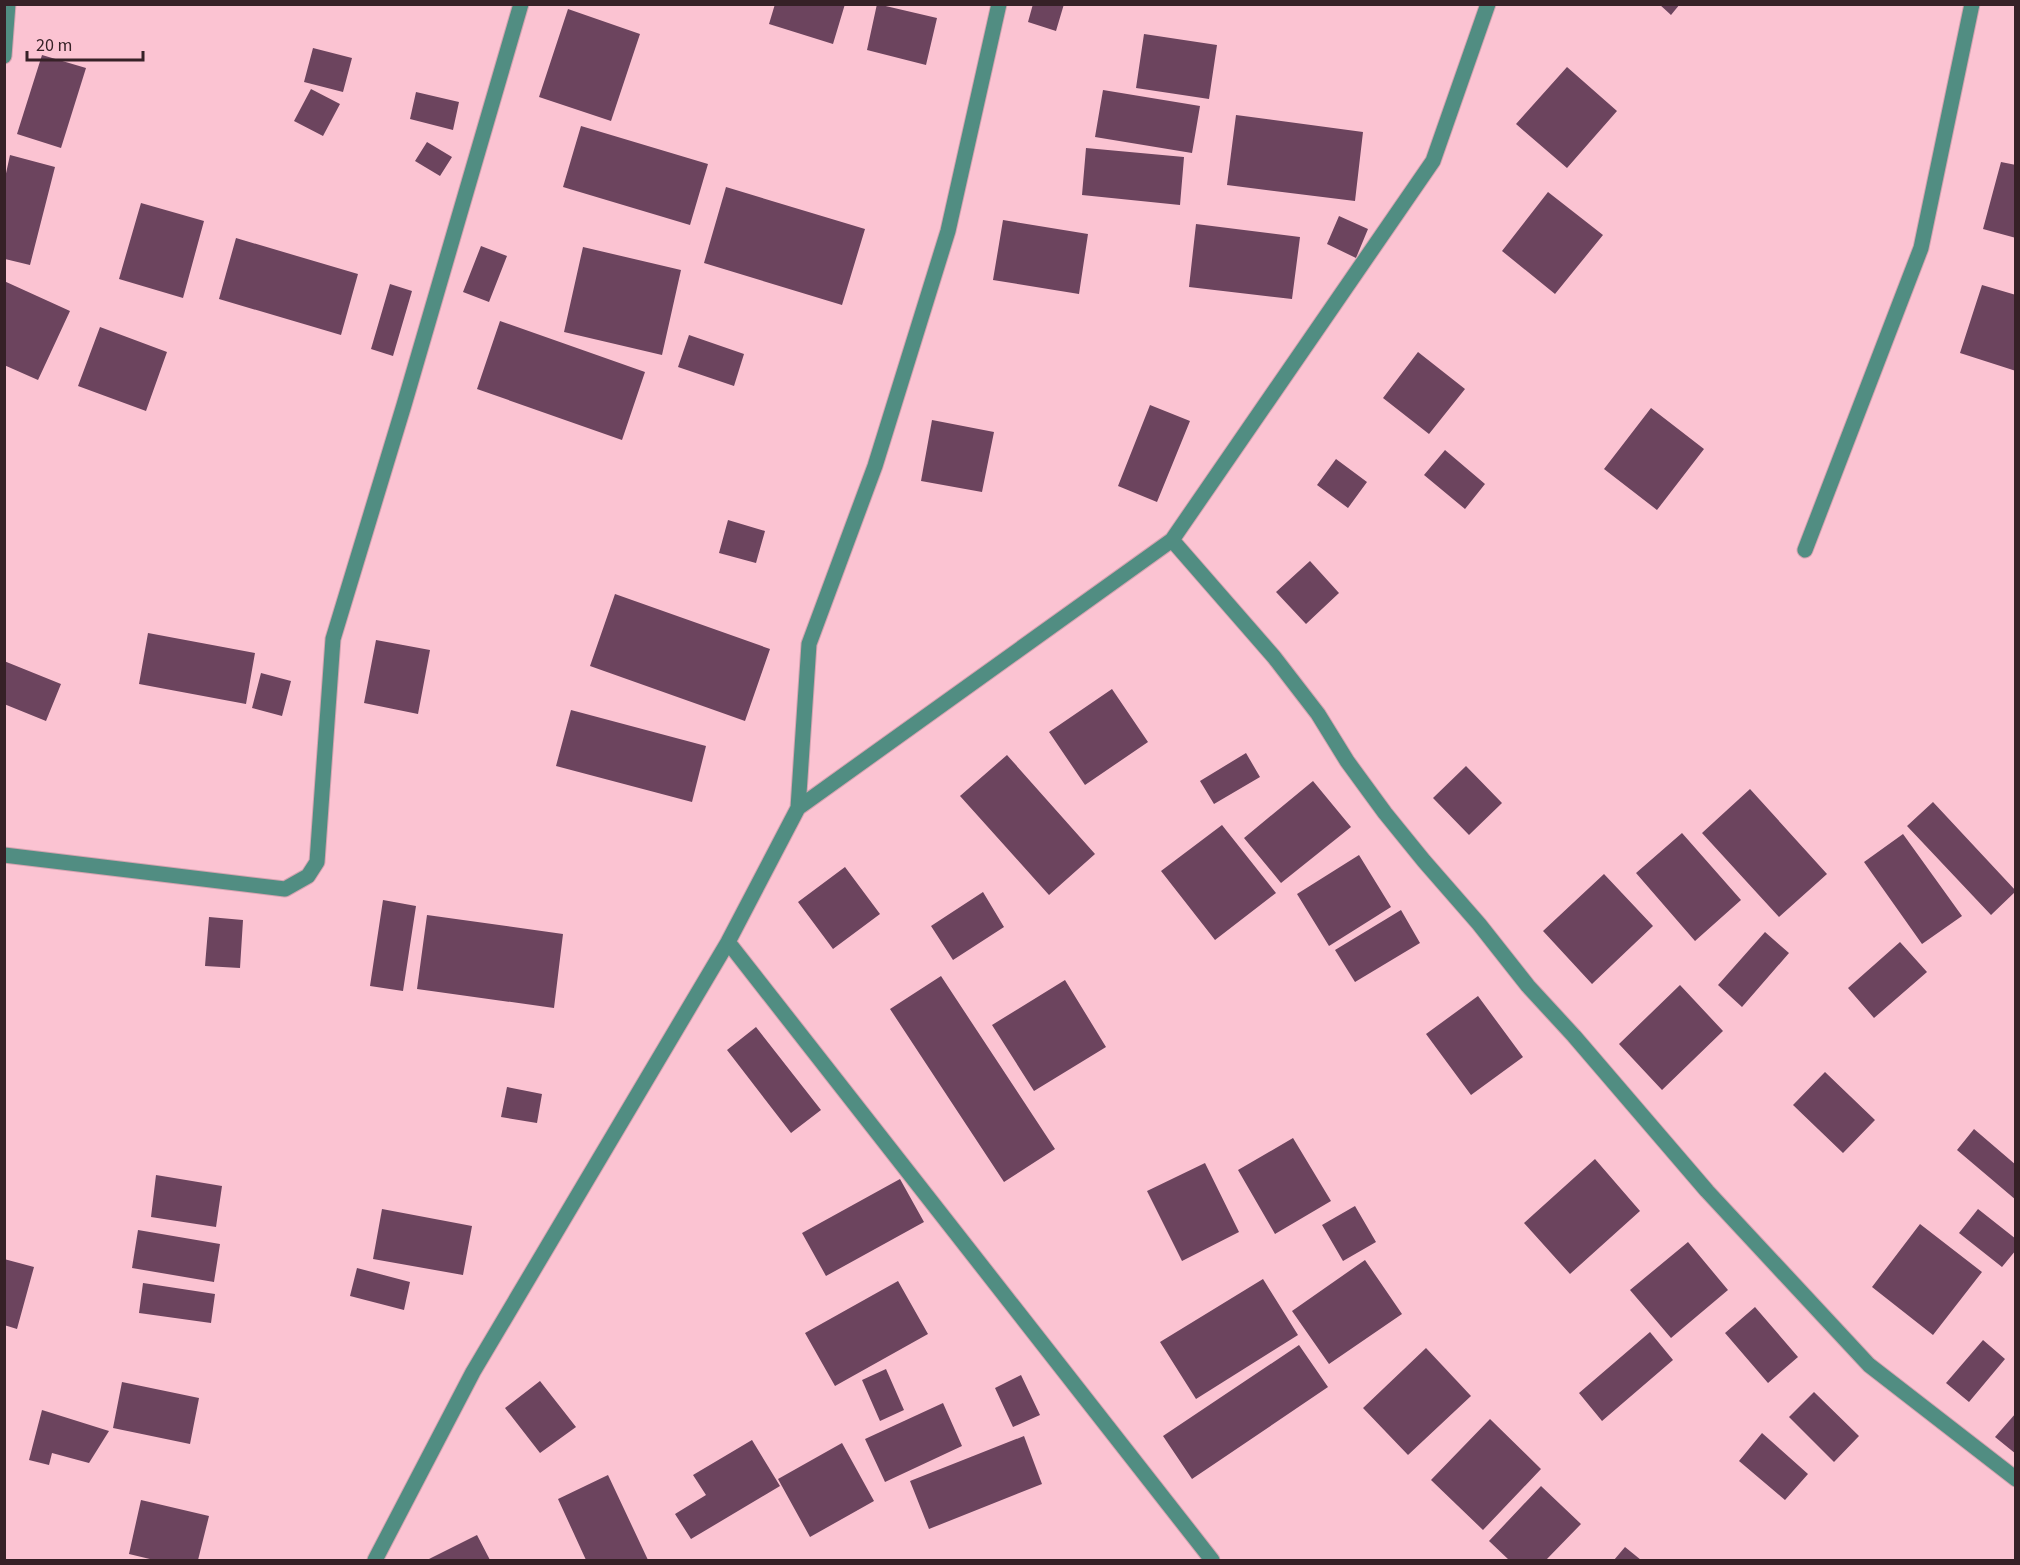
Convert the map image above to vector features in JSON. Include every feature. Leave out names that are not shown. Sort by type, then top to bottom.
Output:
[{"type":"street","points":[[4,57],[8,4]]},
{"type":"street","points":[[4,855],[285,889],[308,876],[317,862],[333,639],[404,405],[520,4]]},
{"type":"street","points":[[375,1560],[473,1372],[728,942],[798,808],[809,644],[875,466],[948,231],[999,4]]},
{"type":"street","points":[[798,808],[1172,540],[1432,161],[1488,4]]},
{"type":"street","points":[[1805,550],[1921,248],[1972,4]]},
{"type":"street","points":[[1172,540],[1282,667],[1318,714],[1385,813],[1424,861],[1479,924],[1528,986],[1707,1191],[1869,1365],[2016,1479]]},
{"type":"street","points":[[728,942],[1212,1560]]},
{"type":"building","points":[[775,4],[845,4],[833,44],[769,24]]},
{"type":"building","points":[[877,4],[937,18],[926,65],[867,50]]},
{"type":"building","points":[[1033,4],[1064,4],[1056,31],[1028,22]]},
{"type":"building","points":[[1659,4],[1680,4],[1671,15]]},
{"type":"building","points":[[568,9],[640,34],[611,121],[539,97]]},
{"type":"building","points":[[1144,34],[1217,45],[1209,99],[1136,88]]},
{"type":"building","points":[[313,48],[352,58],[343,92],[304,82]]},
{"type":"building","points":[[42,55],[86,68],[61,148],[17,134]]},
{"type":"building","points":[[1567,67],[1617,111],[1567,168],[1516,124]]},
{"type":"building","points":[[311,89],[340,104],[323,136],[294,121]]},
{"type":"building","points":[[1103,90],[1200,106],[1192,153],[1095,137]]},
{"type":"building","points":[[416,92],[459,102],[453,130],[410,119]]},
{"type":"building","points":[[1236,115],[1363,132],[1355,201],[1227,185]]},
{"type":"building","points":[[581,126],[708,164],[690,225],[563,187]]},
{"type":"building","points":[[427,142],[452,157],[440,176],[415,161]]},
{"type":"building","points":[[1086,148],[1184,157],[1180,205],[1082,195]]},
{"type":"building","points":[[10,155],[55,167],[30,265],[5,259],[5,178]]},
{"type":"building","points":[[2001,162],[2016,165],[2016,238],[1983,229]]},
{"type":"building","points":[[726,187],[865,229],[842,305],[704,263]]},
{"type":"building","points":[[1548,192],[1603,235],[1555,294],[1502,251]]},
{"type":"building","points":[[141,203],[204,221],[183,298],[119,279]]},
{"type":"building","points":[[1339,216],[1368,229],[1356,258],[1327,244]]},
{"type":"building","points":[[1003,220],[1088,234],[1079,294],[993,280]]},
{"type":"building","points":[[1196,224],[1300,237],[1292,299],[1189,287]]},
{"type":"building","points":[[236,238],[358,274],[341,335],[219,299]]},
{"type":"building","points":[[481,246],[507,256],[489,302],[463,292]]},
{"type":"building","points":[[583,247],[681,270],[662,355],[564,332]]},
{"type":"building","points":[[4,281],[70,311],[38,380],[4,365]]},
{"type":"building","points":[[390,284],[412,291],[393,356],[371,349]]},
{"type":"building","points":[[1982,285],[2016,295],[2016,371],[1960,353]]},
{"type":"building","points":[[500,321],[645,372],[622,440],[477,389]]},
{"type":"building","points":[[100,327],[167,352],[146,411],[78,386]]},
{"type":"building","points":[[689,335],[744,354],[734,386],[678,367]]},
{"type":"building","points":[[1418,352],[1465,389],[1429,434],[1383,398]]},
{"type":"building","points":[[1150,405],[1190,421],[1157,502],[1118,486]]},
{"type":"building","points":[[1651,408],[1704,449],[1657,510],[1604,469]]},
{"type":"building","points":[[932,420],[994,432],[982,492],[921,481]]},
{"type":"building","points":[[1445,450],[1485,484],[1465,509],[1424,475]]},
{"type":"building","points":[[1336,459],[1367,482],[1348,508],[1317,485]]},
{"type":"building","points":[[728,520],[765,531],[756,563],[719,553]]},
{"type":"building","points":[[1310,561],[1339,593],[1306,624],[1276,592]]},
{"type":"building","points":[[615,594],[770,649],[745,721],[590,666]]},
{"type":"building","points":[[148,633],[255,653],[246,704],[139,684]]},
{"type":"building","points":[[376,640],[430,650],[418,714],[364,703]]},
{"type":"building","points":[[4,661],[61,684],[46,721],[4,704]]},
{"type":"building","points":[[261,673],[291,681],[282,716],[252,708]]},
{"type":"building","points":[[1112,689],[1148,742],[1085,785],[1049,732]]},
{"type":"building","points":[[571,710],[706,746],[692,802],[556,766]]},
{"type":"building","points":[[1246,753],[1260,777],[1214,804],[1200,781]]},
{"type":"building","points":[[1007,755],[1095,854],[1049,895],[960,796]]},
{"type":"building","points":[[1466,766],[1502,803],[1469,835],[1433,798]]},
{"type":"building","points":[[1313,781],[1351,827],[1281,883],[1244,838]]},
{"type":"building","points":[[1750,789],[1827,874],[1779,917],[1702,833]]},
{"type":"building","points":[[1933,802],[2016,891],[1991,915],[1907,826]]},
{"type":"building","points":[[1222,825],[1276,893],[1215,940],[1161,871]]},
{"type":"building","points":[[1682,833],[1741,900],[1695,941],[1636,873]]},
{"type":"building","points":[[1903,834],[1962,916],[1922,944],[1864,862]]},
{"type":"building","points":[[1359,855],[1391,907],[1329,946],[1297,894]]},
{"type":"building","points":[[845,867],[880,914],[833,949],[798,902]]},
{"type":"building","points":[[1604,874],[1653,926],[1592,984],[1543,931]]},
{"type":"building","points":[[983,892],[1004,927],[953,960],[931,926]]},
{"type":"building","points":[[383,900],[416,906],[403,991],[370,986]]},
{"type":"building","points":[[1401,910],[1420,943],[1355,982],[1335,950]]},
{"type":"building","points":[[427,915],[563,934],[554,1008],[417,989]]},
{"type":"building","points":[[209,917],[243,920],[240,968],[205,966]]},
{"type":"building","points":[[1765,932],[1789,953],[1742,1007],[1718,985]]},
{"type":"building","points":[[1900,942],[1927,972],[1874,1018],[1848,988]]},
{"type":"building","points":[[941,976],[1055,1149],[1004,1182],[890,1009]]},
{"type":"building","points":[[1065,980],[1106,1047],[1034,1091],[992,1025]]},
{"type":"building","points":[[1680,985],[1723,1031],[1662,1090],[1619,1044]]},
{"type":"building","points":[[1478,996],[1523,1057],[1471,1095],[1426,1034]]},
{"type":"building","points":[[756,1027],[821,1110],[791,1133],[727,1050]]},
{"type":"building","points":[[1825,1072],[1875,1120],[1843,1153],[1793,1105]]},
{"type":"building","points":[[507,1087],[542,1094],[537,1123],[501,1117]]},
{"type":"building","points":[[1974,1129],[2016,1165],[2016,1200],[1957,1150]]},
{"type":"building","points":[[1293,1138],[1331,1201],[1275,1234],[1238,1170]]},
{"type":"building","points":[[1595,1159],[1640,1211],[1570,1274],[1524,1223]]},
{"type":"building","points":[[1205,1163],[1239,1232],[1182,1261],[1147,1191]]},
{"type":"building","points":[[156,1175],[222,1186],[216,1227],[151,1217]]},
{"type":"building","points":[[900,1179],[924,1222],[826,1276],[802,1233]]},
{"type":"building","points":[[1355,1206],[1376,1242],[1343,1261],[1322,1225]]},
{"type":"building","points":[[382,1209],[472,1226],[463,1275],[373,1259]]},
{"type":"building","points":[[1978,1209],[2016,1239],[2016,1250],[2002,1267],[1959,1233]]},
{"type":"building","points":[[1920,1224],[1982,1272],[1933,1335],[1872,1287]]},
{"type":"building","points":[[138,1230],[220,1244],[214,1282],[132,1268]]},
{"type":"building","points":[[1688,1242],[1728,1290],[1671,1338],[1630,1290]]},
{"type":"building","points":[[4,1259],[34,1267],[17,1329],[4,1325]]},
{"type":"building","points":[[1365,1260],[1402,1314],[1329,1364],[1292,1311]]},
{"type":"building","points":[[357,1268],[410,1282],[404,1310],[350,1296]]},
{"type":"building","points":[[1263,1279],[1298,1335],[1196,1399],[1160,1342]]},
{"type":"building","points":[[898,1281],[928,1334],[835,1386],[805,1333]]},
{"type":"building","points":[[143,1283],[215,1294],[211,1323],[139,1313]]},
{"type":"building","points":[[1755,1307],[1798,1357],[1768,1383],[1725,1333]]},
{"type":"building","points":[[1650,1332],[1673,1360],[1602,1421],[1579,1393]]},
{"type":"building","points":[[1983,1340],[2005,1359],[1969,1402],[1946,1383]]},
{"type":"building","points":[[1299,1345],[1328,1387],[1192,1479],[1163,1436]]},
{"type":"building","points":[[1426,1348],[1471,1396],[1408,1455],[1363,1408]]},
{"type":"building","points":[[886,1369],[904,1410],[880,1421],[862,1380]]},
{"type":"building","points":[[1021,1375],[1040,1415],[1013,1427],[995,1388]]},
{"type":"building","points":[[540,1381],[576,1427],[540,1453],[505,1408]]},
{"type":"building","points":[[122,1382],[199,1398],[190,1444],[113,1428]]},
{"type":"building","points":[[1814,1392],[1859,1436],[1834,1462],[1789,1417]]},
{"type":"building","points":[[943,1403],[962,1446],[885,1482],[865,1439]]},
{"type":"building","points":[[42,1410],[109,1431],[89,1463],[52,1453],[49,1465],[29,1460]]},
{"type":"building","points":[[2016,1413],[2016,1454],[1995,1437]]},
{"type":"building","points":[[1490,1419],[1541,1469],[1483,1530],[1431,1480]]},
{"type":"building","points":[[1762,1433],[1808,1474],[1785,1500],[1739,1461]]},
{"type":"building","points":[[1024,1436],[1042,1484],[929,1529],[910,1481]]},
{"type":"building","points":[[752,1440],[780,1486],[691,1539],[675,1514],[706,1495],[693,1475]]},
{"type":"building","points":[[842,1443],[874,1501],[810,1537],[778,1479]]},
{"type":"building","points":[[608,1475],[648,1560],[586,1560],[558,1499]]},
{"type":"building","points":[[1541,1486],[1581,1524],[1546,1560],[1509,1560],[1489,1541]]},
{"type":"building","points":[[141,1500],[209,1516],[198,1560],[154,1560],[129,1554]]},
{"type":"building","points":[[477,1535],[490,1560],[427,1560]]},
{"type":"building","points":[[1625,1547],[1641,1560],[1614,1560]]}]
